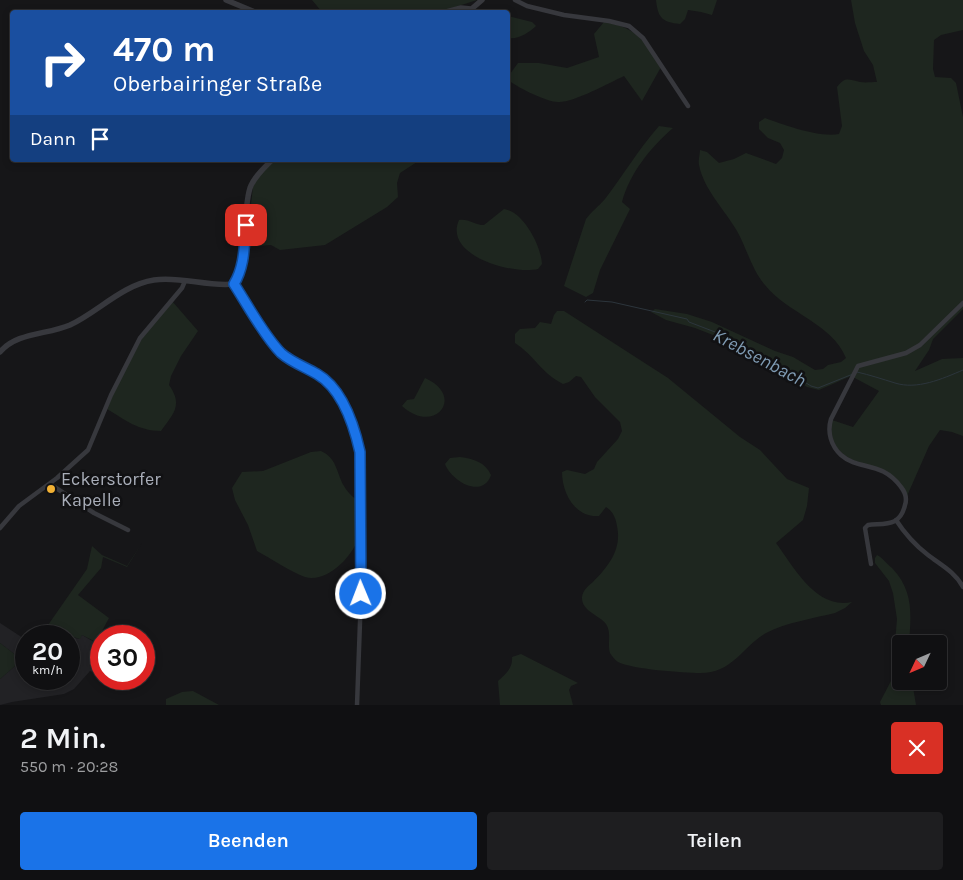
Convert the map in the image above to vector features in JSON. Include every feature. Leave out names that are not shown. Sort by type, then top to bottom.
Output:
[{"type":"street","points":[[226,0],[250,10]]},
{"type":"street","points":[[471,10],[482,0]]},
{"type":"street","points":[[515,0],[527,6],[564,15],[609,20],[628,26],[643,38],[688,106]]},
{"type":"street","points":[[454,10],[461,8],[467,10]]},
{"type":"street","points":[[234,284],[242,263],[250,188],[270,162]]},
{"type":"street","points":[[0,352],[16,340],[59,329],[76,322],[122,293],[141,284],[166,279],[213,285],[234,284]]},
{"type":"street","points":[[0,528],[19,506],[50,484],[88,450],[111,395],[140,338],[182,288],[185,281]]},
{"type":"street","points":[[234,284],[281,353],[317,374],[332,386],[344,407],[357,440],[360,452],[361,594],[357,705]]},
{"type":"street","points":[[871,564],[865,528],[868,525],[885,525],[896,520],[906,504],[904,492],[888,474],[842,456],[833,445],[829,424],[854,373],[861,364],[906,353],[920,346],[963,303]]},
{"type":"street","points":[[50,484],[94,513],[128,530]]},
{"type":"street","points":[[896,520],[919,548],[954,575],[963,586]]},
{"type":"shaded area","points":[[312,0],[477,0],[446,10],[320,10]]},
{"type":"shaded area","points":[[656,0],[717,0],[712,15],[688,10],[685,19],[680,24],[669,22],[662,18],[658,11]]},
{"type":"shaded area","points":[[851,0],[963,0],[963,30],[941,35],[934,40],[933,69],[935,77],[951,78],[956,83],[963,117],[963,309],[933,339],[929,350],[915,371],[942,359],[963,358],[963,436],[940,430],[929,446],[907,496],[889,473],[849,458],[837,448],[833,441],[832,420],[853,427],[879,391],[851,376],[819,390],[807,387],[775,366],[723,339],[695,328],[666,320],[651,312],[655,309],[687,314],[712,322],[775,351],[793,357],[815,370],[823,369],[846,358],[831,336],[785,304],[760,279],[737,231],[705,183],[699,161],[700,150],[707,152],[719,163],[746,153],[776,164],[782,158],[784,150],[780,143],[768,138],[759,129],[759,122],[765,118],[812,133],[839,134],[842,126],[837,87],[847,80],[877,82],[873,65],[864,51],[855,23]]},
{"type":"shaded area","points":[[510,16],[532,22],[536,26],[523,35],[510,38]]},
{"type":"shaded area","points":[[604,22],[632,32],[644,42],[661,67],[642,101],[624,76],[582,96],[558,102],[540,97],[511,82],[510,74],[518,63],[539,63],[567,68],[599,57],[594,34]]},
{"type":"shaded area","points":[[659,126],[673,128],[656,144],[630,181],[622,202],[630,209],[600,270],[593,293],[586,297],[564,286],[586,219],[605,199]]},
{"type":"shaded area","points":[[272,162],[417,162],[400,173],[397,183],[398,197],[387,207],[325,245],[280,250],[271,245],[246,247],[253,187],[257,178]]},
{"type":"shaded area","points":[[504,209],[518,216],[535,239],[542,264],[538,269],[513,269],[498,266],[470,253],[461,244],[457,233],[459,220],[484,225]]},
{"type":"shaded area","points":[[172,301],[198,331],[181,356],[171,376],[169,385],[176,404],[173,414],[161,431],[153,431],[133,424],[107,409],[115,389],[143,337]]},
{"type":"shaded area","points":[[557,311],[564,311],[668,378],[740,437],[760,450],[787,479],[809,488],[803,520],[776,543],[798,574],[817,593],[827,600],[839,603],[852,602],[835,613],[774,629],[758,639],[729,664],[711,672],[692,673],[658,670],[634,667],[618,662],[610,653],[608,627],[587,609],[582,602],[583,592],[604,570],[616,550],[618,534],[616,521],[606,507],[599,516],[591,516],[577,508],[567,496],[562,472],[567,470],[585,474],[594,469],[597,462],[618,439],[622,431],[620,422],[595,397],[581,377],[576,376],[563,384],[555,380],[515,343],[515,334],[520,329],[535,328],[540,322],[551,324]]},
{"type":"shaded area","points":[[425,378],[437,386],[443,394],[444,403],[441,410],[435,415],[425,417],[414,414],[402,406],[407,400],[414,399]]},
{"type":"shaded area","points":[[321,451],[333,461],[341,481],[350,494],[358,501],[359,531],[355,546],[344,561],[330,573],[313,578],[299,575],[257,551],[248,525],[235,500],[232,488],[242,472],[263,471],[311,452]]},
{"type":"shaded area","points":[[460,457],[474,460],[486,467],[491,475],[487,482],[475,487],[461,482],[454,477],[445,464],[450,458]]},
{"type":"shaded area","points":[[142,543],[127,567],[103,557],[101,568],[78,595],[109,618],[105,625],[90,625],[90,639],[82,635],[80,639],[80,625],[48,625],[87,569],[92,546],[102,555],[127,566]]},
{"type":"shaded area","points":[[877,555],[892,568],[904,586],[910,604],[909,635],[896,635],[897,619],[893,593],[889,581],[875,563]]},
{"type":"shaded area","points":[[0,623],[15,633],[15,655],[0,643]]},
{"type":"shaded area","points":[[82,635],[90,640],[90,671],[80,682],[80,638]]},
{"type":"shaded area","points":[[0,643],[15,655],[15,666],[0,679]]},
{"type":"shaded area","points":[[521,654],[578,683],[571,686],[569,690],[573,705],[500,705],[498,681],[510,668],[512,657]]},
{"type":"shaded area","points":[[15,666],[15,690],[72,690],[64,694],[0,705],[0,679]]},
{"type":"shaded area","points":[[892,679],[892,690],[914,690],[916,705],[881,705],[880,702]]},
{"type":"shaded area","points":[[193,691],[219,705],[166,705],[166,699],[182,692]]},
{"type":"waterway","name":"Krebsenbach","points":[[585,302],[587,300],[612,302],[687,319],[689,322],[715,332],[750,351],[754,351],[811,386],[818,388],[853,374]]},
{"type":"waterway","name":"Krebsenbach","points":[[857,372],[903,385],[912,385],[947,377],[963,370]]},
{"type":"place","name":"Eckerstorfer Kapelle","points":[[51,489]]},
{"type":"route","points":[[246,225],[242,263],[234,284],[276,348],[287,358],[317,374],[332,386],[353,427],[360,452],[361,594]]}]
